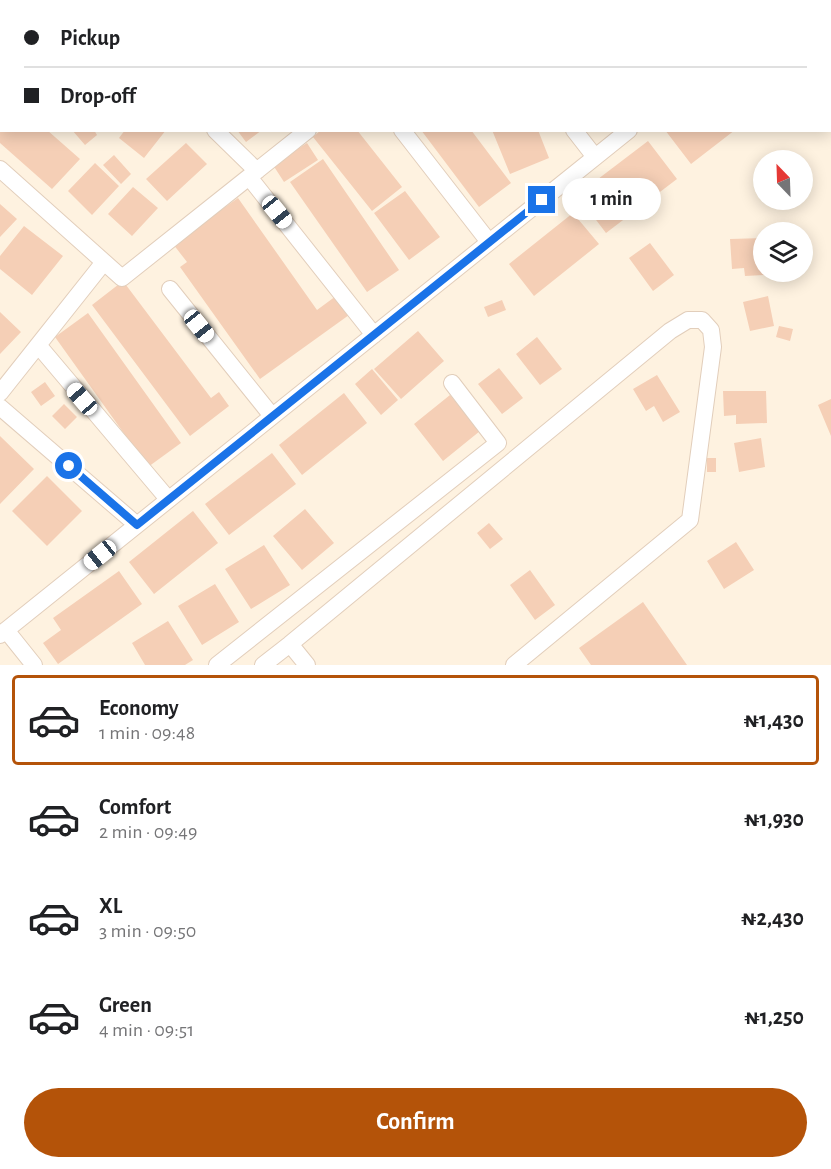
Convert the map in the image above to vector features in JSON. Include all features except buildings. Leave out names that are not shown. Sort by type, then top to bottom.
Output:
[{"type":"street","points":[[217,132],[253,174],[374,335]]},
{"type":"street","points":[[0,169],[122,278],[306,132]]},
{"type":"street","points":[[404,132],[489,242]]},
{"type":"street","points":[[576,132],[596,157]]},
{"type":"street","points":[[34,665],[3,632],[627,132]]},
{"type":"street","points":[[0,393],[104,262]]},
{"type":"street","points":[[170,289],[272,416]]},
{"type":"street","points":[[263,665],[670,331],[688,320],[702,320],[711,330],[713,346],[690,520],[514,665]]},
{"type":"street","points":[[38,345],[168,499]]},
{"type":"street","points":[[217,665],[498,443],[452,383]]},
{"type":"street","points":[[0,406],[137,525]]},
{"type":"street","points":[[290,644],[307,665]]},
{"type":"route","points":[[69,466],[137,525],[542,200]]}]
